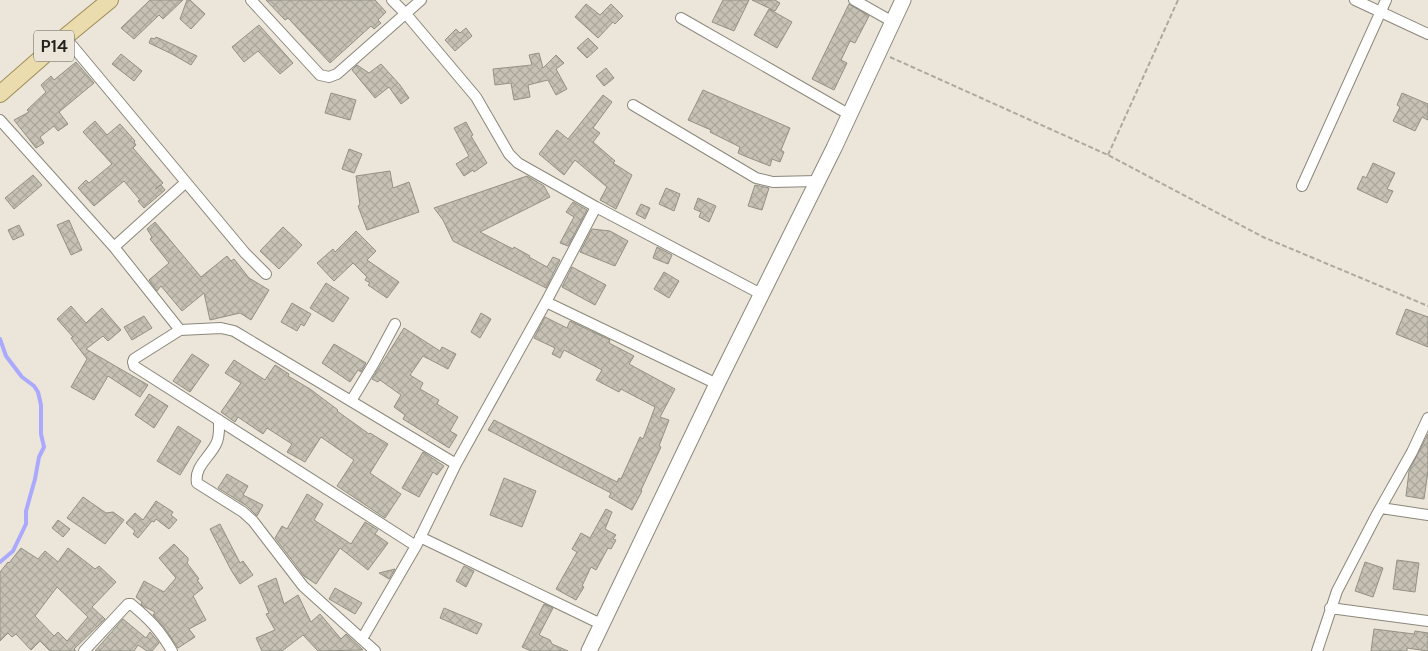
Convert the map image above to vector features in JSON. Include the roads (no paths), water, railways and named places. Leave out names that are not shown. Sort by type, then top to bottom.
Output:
[{"type":"main road","name":"P14","points":[[0,94],[110,0]]},
{"type":"main road","points":[[589,651],[717,384],[850,115],[903,0]]},
{"type":"street","points":[[251,0],[320,76],[329,78],[337,74],[421,0]]},
{"type":"street","points":[[392,0],[476,97],[509,154],[527,169],[761,294]]},
{"type":"street","points":[[854,0],[893,22]]},
{"type":"street","points":[[1355,0],[1428,34]]},
{"type":"street","points":[[1302,186],[1386,0]]},
{"type":"street","points":[[681,18],[850,115]]},
{"type":"street","points":[[65,37],[185,183],[245,253],[266,274]]},
{"type":"street","points":[[633,105],[756,178],[773,182],[817,181]]},
{"type":"street","points":[[0,120],[114,247],[180,330]]},
{"type":"street","points":[[114,247],[185,183]]},
{"type":"street","points":[[362,639],[418,541],[456,464],[546,302],[596,207]]},
{"type":"street","points":[[546,302],[717,384]]},
{"type":"street","points":[[351,400],[395,324]]},
{"type":"street","points":[[456,464],[234,331],[221,328],[180,330],[134,359],[133,362],[134,366],[219,420],[418,541],[603,625]]},
{"type":"street","points":[[1317,651],[1337,591],[1412,452],[1428,418]]},
{"type":"street","points":[[219,420],[216,445],[198,469],[195,476],[197,483],[242,512],[252,521],[303,586],[375,651]]},
{"type":"street","points":[[1381,508],[1428,514]]},
{"type":"street","points":[[84,651],[128,604],[131,604],[148,618],[161,633],[172,651]]},
{"type":"street","points":[[1330,608],[1428,621]]},
{"type":"waterway","points":[[0,339],[6,356],[22,377],[34,386],[38,392],[41,405],[41,434],[44,447],[39,457],[26,511],[26,524],[13,551],[0,562]]}]
